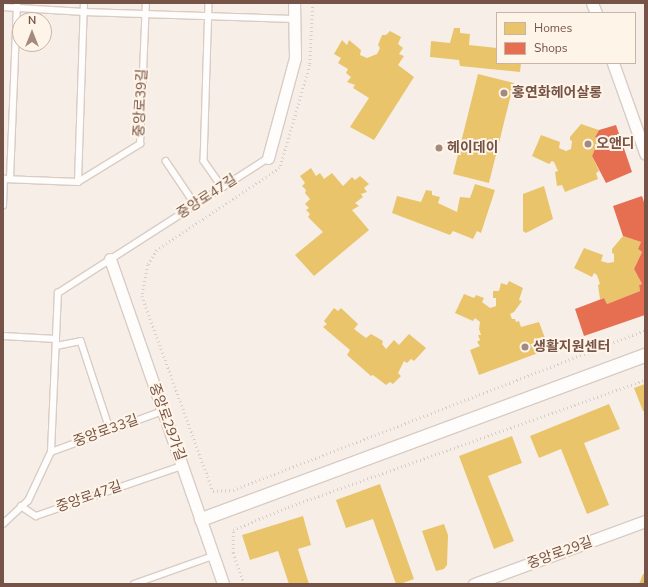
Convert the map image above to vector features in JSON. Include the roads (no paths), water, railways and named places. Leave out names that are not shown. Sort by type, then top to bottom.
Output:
[{"type":"street","name":"중앙로47길","points":[[268,158],[295,58],[294,3]]},
{"type":"street","points":[[613,64],[645,153]]},
{"type":"street","name":"중앙로29가길","points":[[110,259],[223,584]]},
{"type":"street","points":[[201,519],[645,355]]},
{"type":"street","name":"중앙로29길","points":[[474,584],[645,521]]},
{"type":"lane","points":[[6,179],[78,182],[84,3]]},
{"type":"lane","name":"중앙로39길","points":[[78,182],[140,144],[146,3]]},
{"type":"lane","points":[[209,3],[204,160],[222,187]]},
{"type":"lane","points":[[3,206],[17,5]]},
{"type":"lane","points":[[3,7],[17,5],[84,12],[294,19]]},
{"type":"lane","name":"중앙로47길","points":[[3,524],[28,501],[51,452],[58,293],[268,158]]},
{"type":"lane","points":[[166,161],[196,204]]},
{"type":"lane","points":[[3,336],[56,339]]},
{"type":"lane","points":[[56,346],[81,341],[110,429]]},
{"type":"lane","name":"중앙로33길","points":[[51,452],[110,429],[163,412]]},
{"type":"lane","name":"중앙로47길","points":[[22,506],[36,516],[182,466]]},
{"type":"lane","points":[[134,584],[213,556]]},
{"type":"place","name":"홍연화헤어살롱","points":[[504,93]]},
{"type":"place","name":"오앤디","points":[[588,144]]},
{"type":"place","name":"헤이데이","points":[[439,148]]},
{"type":"place","name":"생활지원센터","points":[[525,347]]}]
